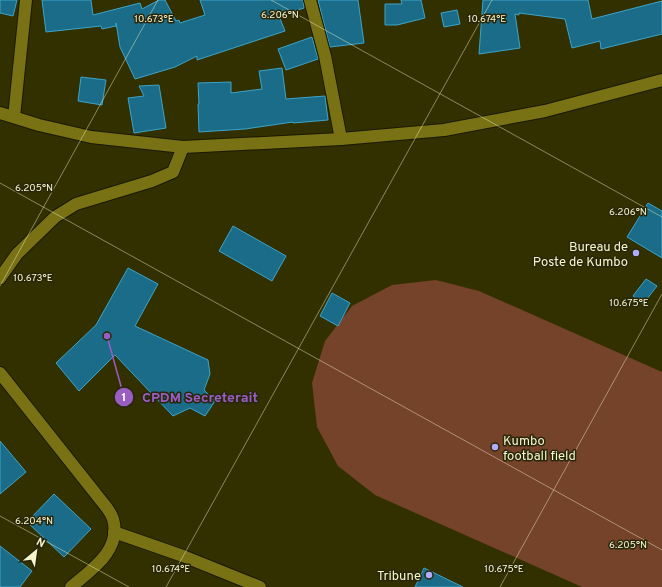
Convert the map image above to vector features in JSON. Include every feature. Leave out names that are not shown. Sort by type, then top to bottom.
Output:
[{"type":"street","points":[[14,117],[26,0]]},
{"type":"street","points":[[310,0],[325,56],[341,139]]},
{"type":"street","points":[[0,113],[39,125],[91,137],[182,147],[341,139],[444,130],[545,111],[662,80]]},
{"type":"street","points":[[0,278],[17,254],[55,217],[76,204],[152,181],[173,172],[182,147]]},
{"type":"street","points":[[0,373],[107,508],[113,519],[114,532],[111,547],[102,561],[71,587]]},
{"type":"street","points":[[114,532],[183,556],[260,587]]},
{"type":"shaded area","name":"Kumbo football field","points":[[436,280],[479,291],[662,372],[662,587],[582,587],[375,495],[338,466],[317,427],[312,383],[325,341],[352,306],[392,285]]},
{"type":"building","points":[[0,0],[17,0],[13,16],[0,13]]},
{"type":"building","points":[[42,0],[91,0],[93,15],[140,3],[142,9],[159,0],[165,0],[176,21],[179,20],[180,23],[205,15],[200,0],[303,0],[304,8],[279,16],[285,31],[197,60],[197,56],[175,67],[135,79],[120,47],[116,23],[116,26],[102,29],[101,26],[46,32]]},
{"type":"building","points":[[318,0],[358,0],[364,43],[330,47]]},
{"type":"building","points":[[401,0],[421,0],[425,18],[397,25],[385,25],[385,4],[402,4]]},
{"type":"building","points":[[483,0],[588,0],[592,19],[662,1],[662,34],[601,49],[600,41],[572,48],[565,19],[519,13],[519,15],[515,14],[520,48],[479,54]]},
{"type":"building","points":[[457,10],[460,24],[444,27],[441,13]]},
{"type":"building","points":[[312,37],[318,59],[286,70],[278,49]]},
{"type":"building","points":[[282,68],[286,99],[325,96],[328,120],[293,122],[245,129],[199,132],[198,83],[231,82],[231,93],[262,89],[259,71]]},
{"type":"building","points":[[81,77],[106,80],[102,105],[78,101]]},
{"type":"building","points":[[159,85],[166,128],[134,133],[128,98],[144,96],[139,86]]},
{"type":"building","points":[[648,203],[662,211],[662,258],[627,237]]},
{"type":"building","points":[[233,226],[286,256],[272,281],[219,251]]},
{"type":"building","points":[[128,268],[158,284],[135,326],[208,360],[210,374],[204,390],[215,401],[205,416],[190,408],[173,416],[115,355],[79,391],[56,363],[96,325]]},
{"type":"building","points":[[646,279],[657,286],[643,304],[633,296]]},
{"type":"building","points":[[332,293],[350,303],[338,326],[320,316]]},
{"type":"building","points":[[0,441],[26,472],[0,494]]},
{"type":"building","points":[[54,494],[91,529],[64,557],[27,522]]},
{"type":"building","points":[[0,546],[32,571],[20,587],[0,587]]},
{"type":"building","name":"Tribune","points":[[424,568],[463,587],[415,587]]},
{"type":"place","name":"Bureau de Poste de Kumbo","points":[[636,253]]},
{"type":"place","name":"CPDM Secreterait","points":[[107,336]]},
{"type":"place","name":"Kumbo football field","points":[[495,447]]},
{"type":"place","name":"Tribune","points":[[429,575]]}]
